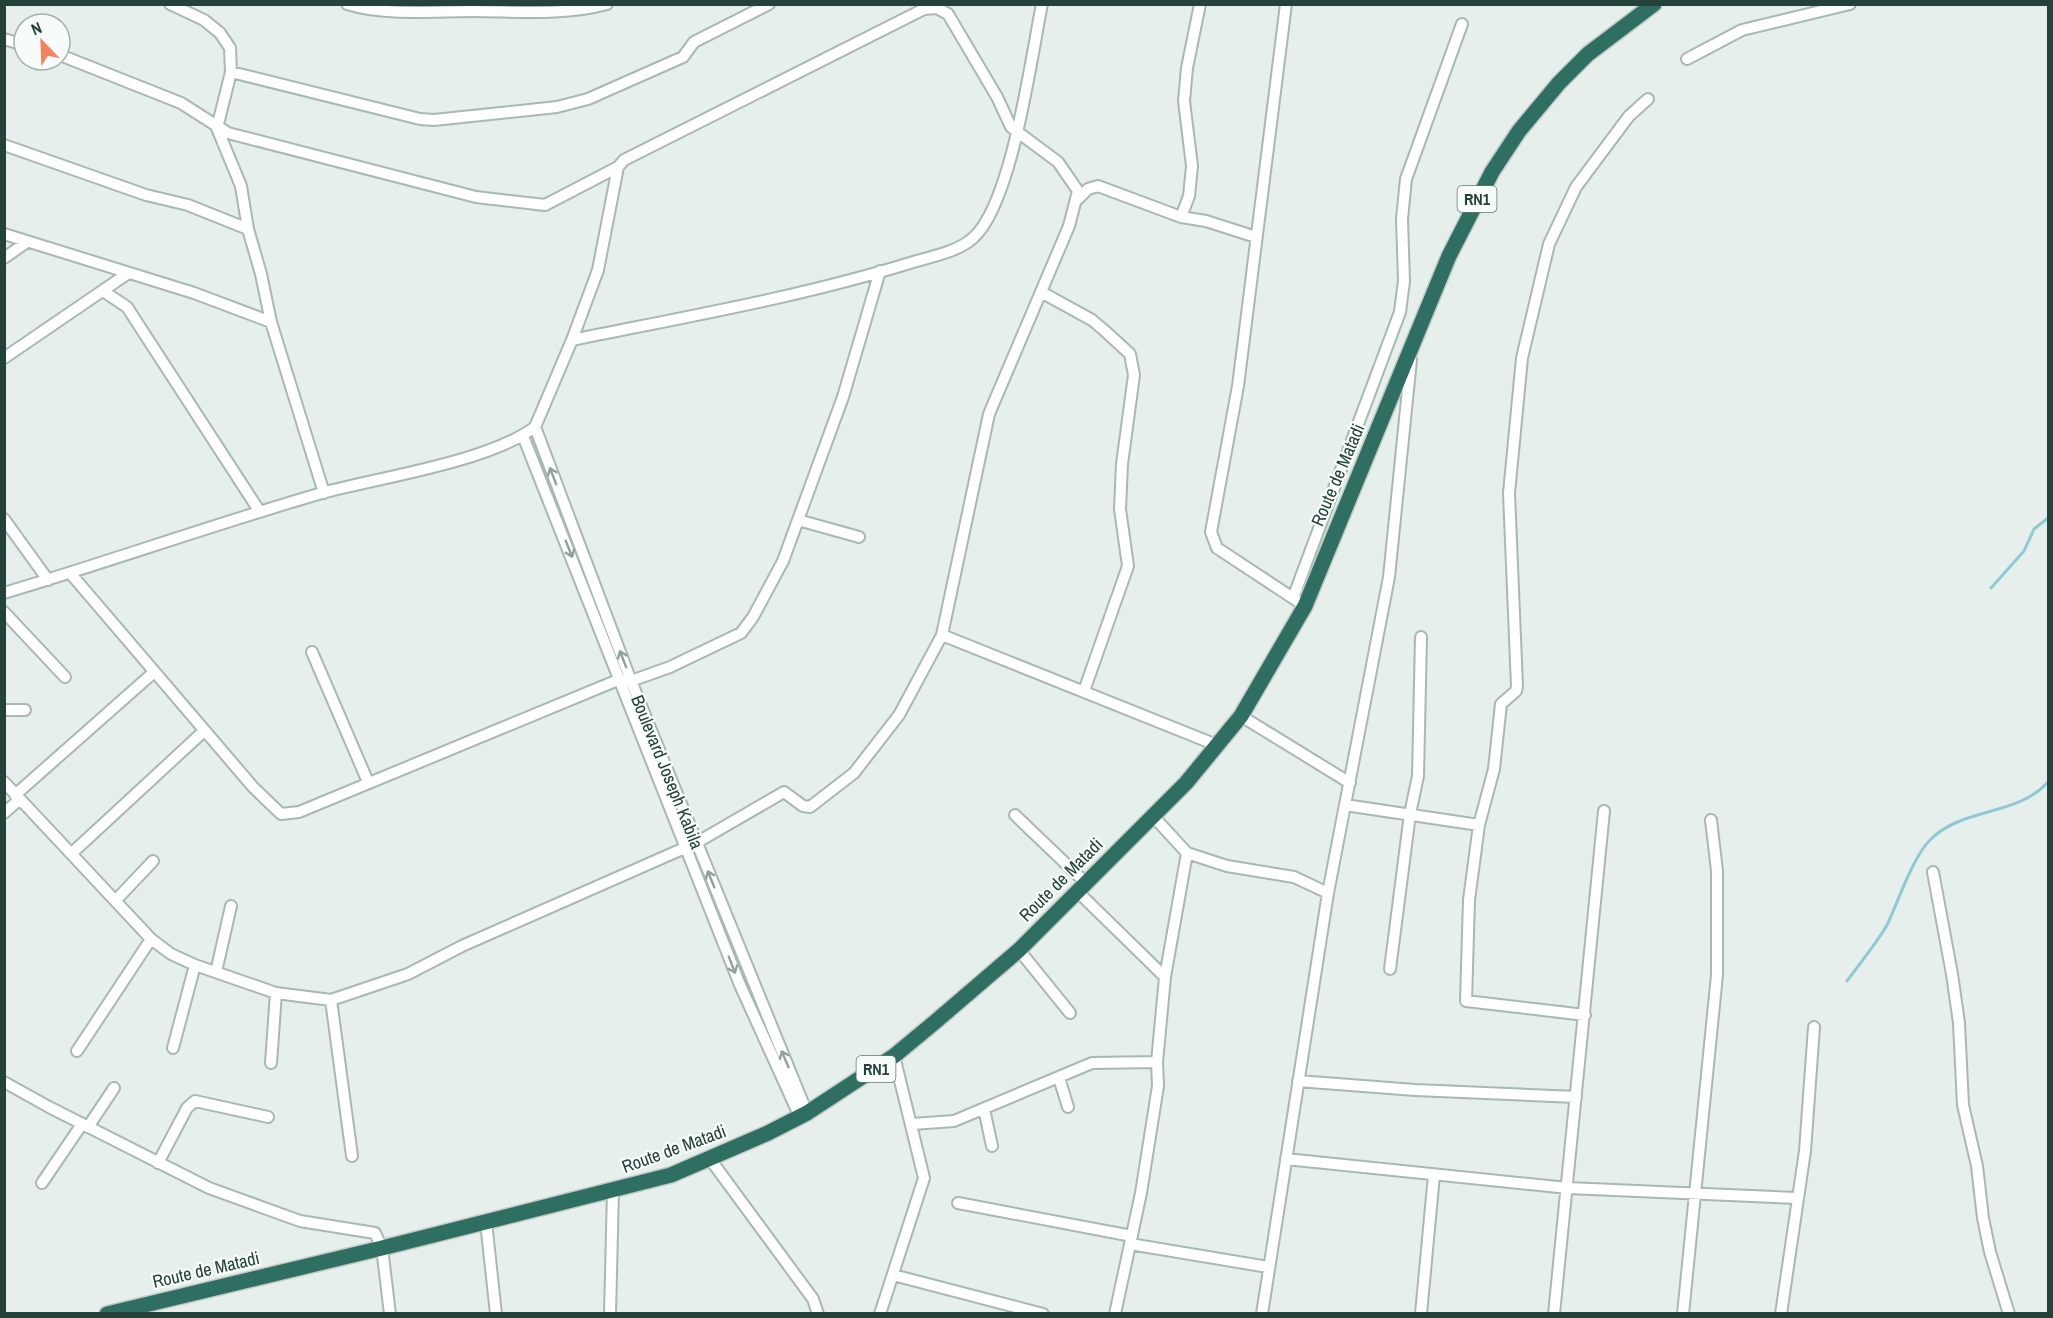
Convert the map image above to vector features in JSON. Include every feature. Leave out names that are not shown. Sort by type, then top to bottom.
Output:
[{"type":"highway","name":"Route de Matadi","points":[[107,1314],[671,1175],[804,1115],[851,1087],[894,1056],[1019,950],[1153,816],[1219,746],[1241,716],[1299,602],[1411,351],[1470,211],[1519,131],[1588,54],[1654,4]]},
{"type":"street","points":[[170,4],[195,15],[220,33],[230,48],[231,72],[217,128],[241,186],[248,229],[261,274],[271,322],[324,493]]},
{"type":"street","points":[[347,4],[358,8],[425,12],[563,11],[607,4]]},
{"type":"street","points":[[231,72],[420,119],[434,120],[558,107],[588,99],[649,74],[683,57],[694,42],[769,4]]},
{"type":"street","points":[[572,340],[769,299],[880,271],[953,249],[973,239],[991,212],[1018,131],[1042,4]]},
{"type":"street","points":[[1180,217],[1189,196],[1192,166],[1184,101],[1187,69],[1200,4]]},
{"type":"street","points":[[1286,4],[1238,387],[1211,532],[1217,548],[1299,602],[1400,312],[1404,281],[1402,219],[1406,179],[1462,24]]},
{"type":"street","points":[[1687,59],[1742,30],[1850,4]]},
{"type":"street","points":[[4,782],[151,939],[171,954],[195,965],[276,993],[331,1000],[408,974],[472,941],[691,845],[784,792],[803,806],[810,807],[854,773],[899,715],[942,635],[988,414],[1078,199],[1078,191],[1058,162],[1011,127],[948,14],[937,8],[924,9],[624,160],[618,167],[545,205],[476,197],[228,134],[181,103],[72,60]]},
{"type":"street","points":[[1585,1015],[1466,1001],[1469,900],[1479,825],[1494,769],[1502,704],[1516,691],[1517,686],[1509,493],[1522,358],[1549,244],[1576,186],[1629,116],[1648,99]]},
{"type":"street","points":[[4,145],[146,195],[188,205],[248,229]]},
{"type":"street","points":[[4,593],[71,574],[324,493],[473,455],[523,436],[535,427],[572,340],[598,270],[618,167]]},
{"type":"street","points":[[1078,199],[1092,186],[1098,186],[1180,217],[1206,221],[1256,237]]},
{"type":"street","points":[[4,234],[194,293],[271,322]]},
{"type":"street","points":[[4,258],[27,242]]},
{"type":"street","points":[[71,574],[204,732],[281,814],[299,812],[618,680],[631,681],[741,633],[753,618],[783,561],[843,397],[880,271]]},
{"type":"street","points":[[4,358],[127,274]]},
{"type":"street","points":[[103,291],[127,307],[260,512]]},
{"type":"street","points":[[1041,292],[1092,320],[1105,331],[1130,354],[1134,375],[1122,464],[1120,509],[1128,566],[1084,691]]},
{"type":"street","points":[[1262,1314],[1329,893],[1389,577],[1411,351]]},
{"type":"street","name":"Boulevard Joseph Kabila","points":[[535,427],[691,845]]},
{"type":"street","name":"Boulevard Joseph Kabila","points":[[523,436],[618,680],[691,845],[804,1115]]},
{"type":"street","points":[[4,519],[48,580]]},
{"type":"street","points":[[798,520],[859,537]]},
{"type":"street","points":[[4,612],[65,677]]},
{"type":"street","points":[[942,635],[1219,746]]},
{"type":"street","points":[[1390,969],[1410,814],[1418,776],[1421,637]]},
{"type":"street","points":[[312,652],[368,782]]},
{"type":"street","points":[[4,813],[18,797],[153,673]]},
{"type":"street","points":[[4,710],[25,710]]},
{"type":"street","points":[[1241,716],[1350,783]]},
{"type":"street","points":[[72,853],[204,732]]},
{"type":"street","points":[[1345,805],[1479,825]]},
{"type":"street","points":[[1554,1314],[1604,811]]},
{"type":"street","points":[[1015,814],[1165,977]]},
{"type":"street","points":[[1153,816],[1187,853],[1227,866],[1294,877],[1329,893]]},
{"type":"street","points":[[1683,1314],[1717,975],[1717,872],[1710,820]]},
{"type":"street","points":[[1115,1314],[1131,1240],[1158,1086],[1157,1062],[1165,977],[1187,853]]},
{"type":"street","points":[[116,900],[153,861]]},
{"type":"street","points":[[1933,872],[1959,1023],[1964,1105],[1977,1166],[1990,1252],[2009,1314]]},
{"type":"street","points":[[216,972],[231,906]]},
{"type":"street","points":[[77,1050],[151,939]]},
{"type":"street","points":[[1019,950],[1070,1012]]},
{"type":"street","points":[[173,1048],[195,965]]},
{"type":"street","points":[[271,1063],[276,993]]},
{"type":"street","points":[[331,1000],[352,1156]]},
{"type":"street","points":[[1784,1311],[1797,1198],[1805,1151],[1814,1027]]},
{"type":"street","points":[[880,1314],[924,1178],[894,1056]]},
{"type":"street","points":[[912,1124],[954,1121],[1092,1063],[1157,1062]]},
{"type":"street","points":[[1059,1078],[1068,1107]]},
{"type":"street","points":[[1298,1081],[1415,1090],[1576,1097]]},
{"type":"street","points":[[6,1086],[209,1188],[310,1223],[375,1233],[382,1248],[390,1314]]},
{"type":"street","points":[[42,1183],[114,1088]]},
{"type":"street","points":[[158,1162],[188,1108],[195,1101],[268,1117]]},
{"type":"street","points":[[984,1109],[992,1146]]},
{"type":"street","points":[[710,1159],[813,1299],[818,1314]]},
{"type":"street","points":[[1286,1159],[1568,1188],[1797,1198]]},
{"type":"street","points":[[1421,1314],[1434,1175]]},
{"type":"street","points":[[610,1314],[613,1191]]},
{"type":"street","points":[[958,1203],[1268,1268]]},
{"type":"street","points":[[486,1222],[496,1314]]},
{"type":"street","points":[[893,1275],[1043,1314]]},
{"type":"waterway","points":[[1991,588],[2024,551],[2034,529],[2048,518]]},
{"type":"waterway","points":[[1847,981],[1887,925],[1918,856],[1931,839],[1959,821],[2022,801],[2036,793],[2048,782]]}]
